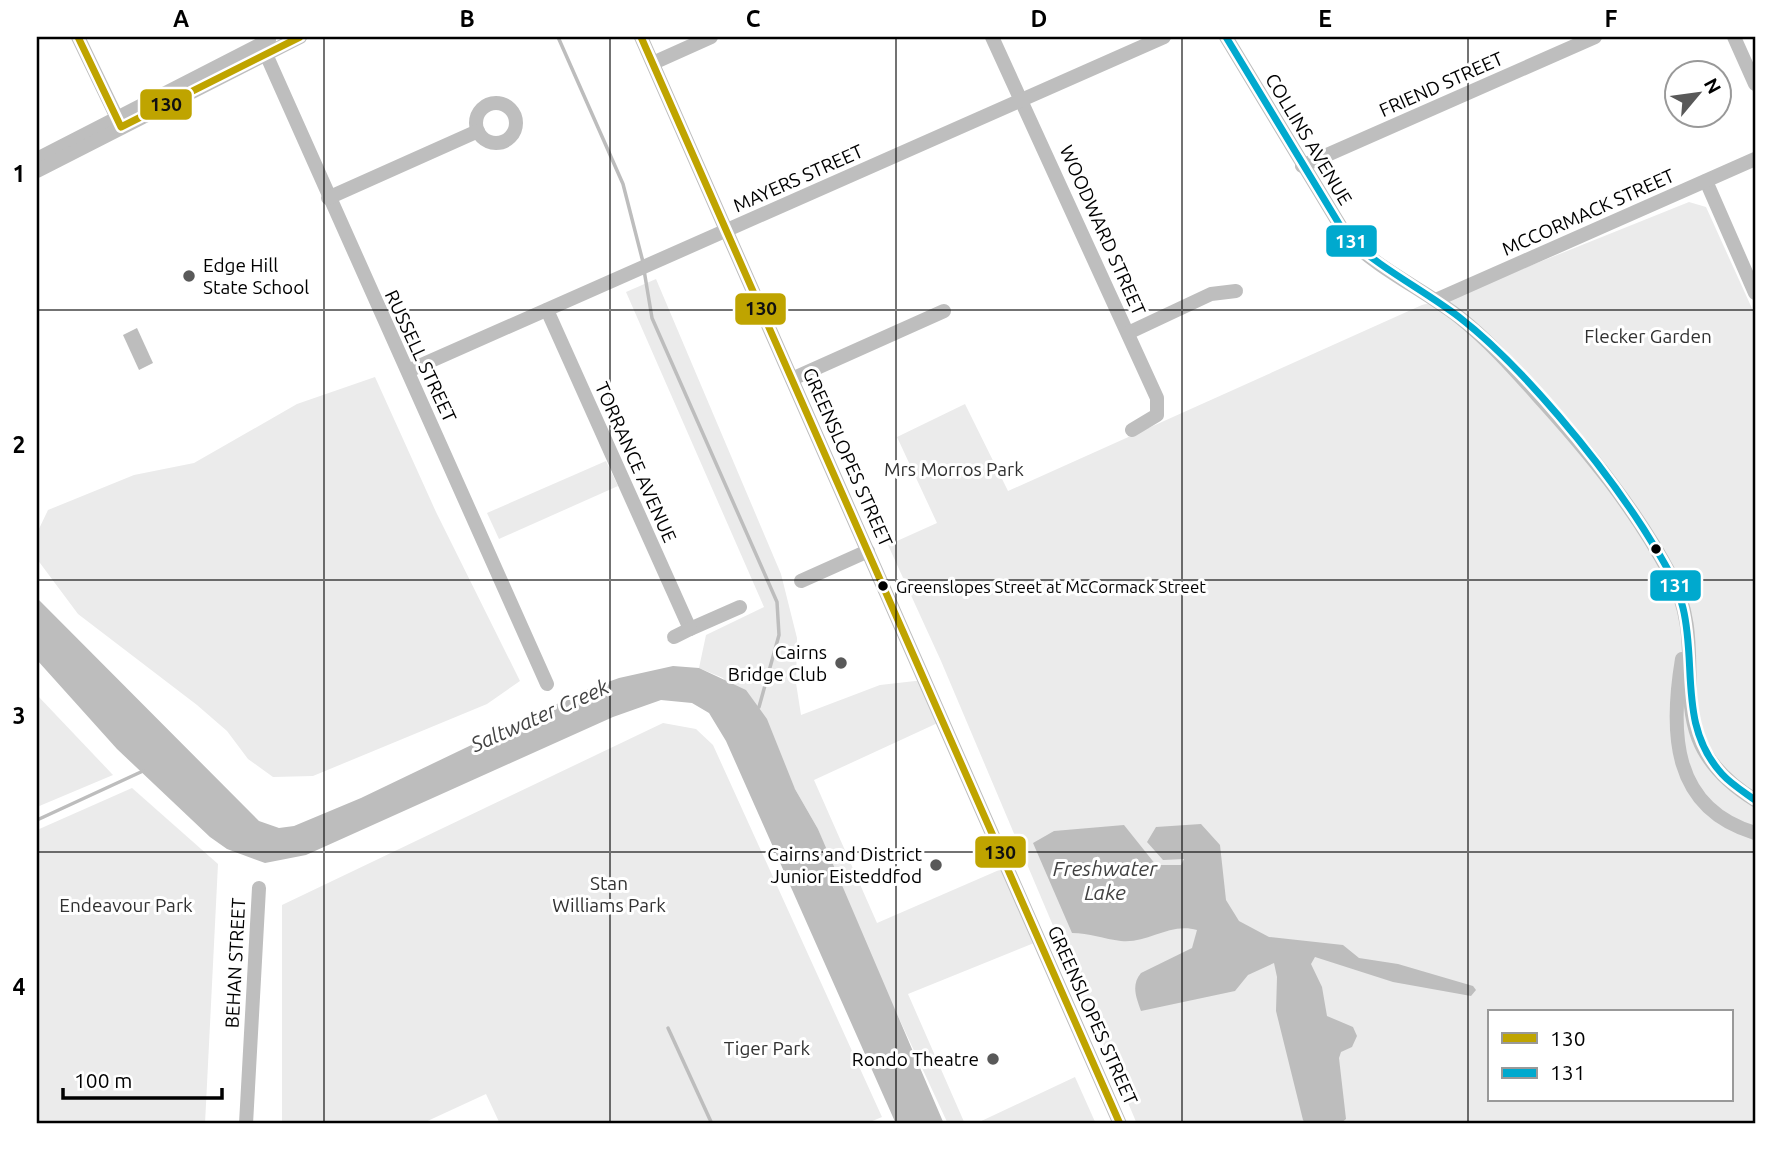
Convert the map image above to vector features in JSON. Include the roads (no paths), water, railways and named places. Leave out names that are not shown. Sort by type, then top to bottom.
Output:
[{"type":"street","points":[[78,37],[119,122]]},
{"type":"street","points":[[37,172],[119,122],[279,37]]},
{"type":"street","points":[[257,47],[300,37]]},
{"type":"street","name":"GREENSLOPES STREET","points":[[641,37],[1120,1124]]},
{"type":"street","points":[[653,63],[711,37]]},
{"type":"street","name":"WOODWARD STREET","points":[[992,37],[1023,99],[1159,408],[1152,420],[1132,430]]},
{"type":"street","name":"MAYERS STREET","points":[[408,371],[1164,37]]},
{"type":"street","name":"COLLINS AVENUE","points":[[1226,37],[1302,166],[1341,229],[1356,247],[1436,300],[1497,351],[1590,452],[1670,573],[1684,607],[1696,734],[1719,775],[1755,800]]},
{"type":"street","name":"FRIEND STREET","points":[[1302,166],[1595,37]]},
{"type":"street","points":[[1734,37],[1755,84]]},
{"type":"street","name":"RUSSELL STREET","points":[[257,47],[408,371],[547,684]]},
{"type":"street","points":[[37,159],[119,122]]},
{"type":"street","points":[[328,198],[478,131]]},
{"type":"street","name":"MCCORMACK STREET","points":[[1436,300],[1755,159]]},
{"type":"street","points":[[1706,181],[1755,293]]},
{"type":"street","points":[[1128,333],[1211,295],[1236,291]]},
{"type":"street","name":"TORRANCE AVENUE","points":[[547,310],[690,629]]},
{"type":"street","points":[[792,379],[944,311]]},
{"type":"street","points":[[801,581],[868,551]]},
{"type":"street","points":[[674,637],[740,607]]},
{"type":"street","name":"COLLINS AVENUE","points":[[1687,629],[1675,713],[1681,762],[1693,790],[1704,804],[1726,822],[1755,833]]},
{"type":"street","points":[[1675,713],[1681,709],[1692,711]]},
{"type":"street","name":"BEHAN STREET","points":[[246,1124],[259,888]]},
{"type":"water","points":[[137,328],[153,363],[139,370],[123,335]]},
{"type":"water","name":"Saltwater Creek","points":[[37,598],[259,821],[279,828],[294,826],[361,798],[586,690],[619,678],[673,666],[699,668],[746,690],[767,719],[795,789],[818,829],[944,1124],[896,1124],[726,741],[709,713],[692,703],[661,700],[613,717],[306,855],[265,863],[227,849],[210,837],[117,749],[37,660]]},
{"type":"water","name":"Freshwater Lake","points":[[1201,824],[1220,845],[1226,900],[1239,921],[1269,937],[1343,945],[1359,958],[1398,964],[1473,986],[1476,990],[1471,996],[1393,982],[1315,957],[1311,964],[1322,987],[1327,1016],[1353,1027],[1357,1036],[1352,1047],[1341,1052],[1339,1058],[1346,1119],[1341,1123],[1306,1124],[1303,1120],[1276,1011],[1277,977],[1274,963],[1248,975],[1235,991],[1141,1011],[1135,987],[1141,973],[1192,948],[1197,930],[1177,929],[1131,941],[1072,933],[1033,843],[1054,831],[1124,825],[1156,865],[1181,865],[1184,859],[1163,860],[1147,842],[1156,827]]},
{"type":"waterway","points":[[558,37],[623,184],[643,262]]},
{"type":"waterway","points":[[644,270],[652,318],[777,602],[779,635],[759,707]]},
{"type":"waterway","points":[[37,820],[143,771]]},
{"type":"waterway","points":[[668,1028],[712,1124]]},
{"type":"place","name":"Edge Hill State School","points":[[189,276]]},
{"type":"place","name":"Greenslopes Street at McCormack Street","points":[[883,586]]},
{"type":"place","name":"Cairns Bridge Club","points":[[841,663]]},
{"type":"place","name":"Cairns and District Junior Eisteddfod","points":[[936,865]]},
{"type":"place","name":"Rondo Theatre","points":[[993,1059]]},
{"type":"park label","name":"Flecker Garden","points":[[1648,336]]},
{"type":"park label","name":"Mrs Morros Park","points":[[954,469]]},
{"type":"park label","name":"Stan Williams Park","points":[[609,894]]},
{"type":"park label","name":"Endeavour Park","points":[[126,905]]},
{"type":"park label","name":"Tiger Park","points":[[767,1048]]}]
